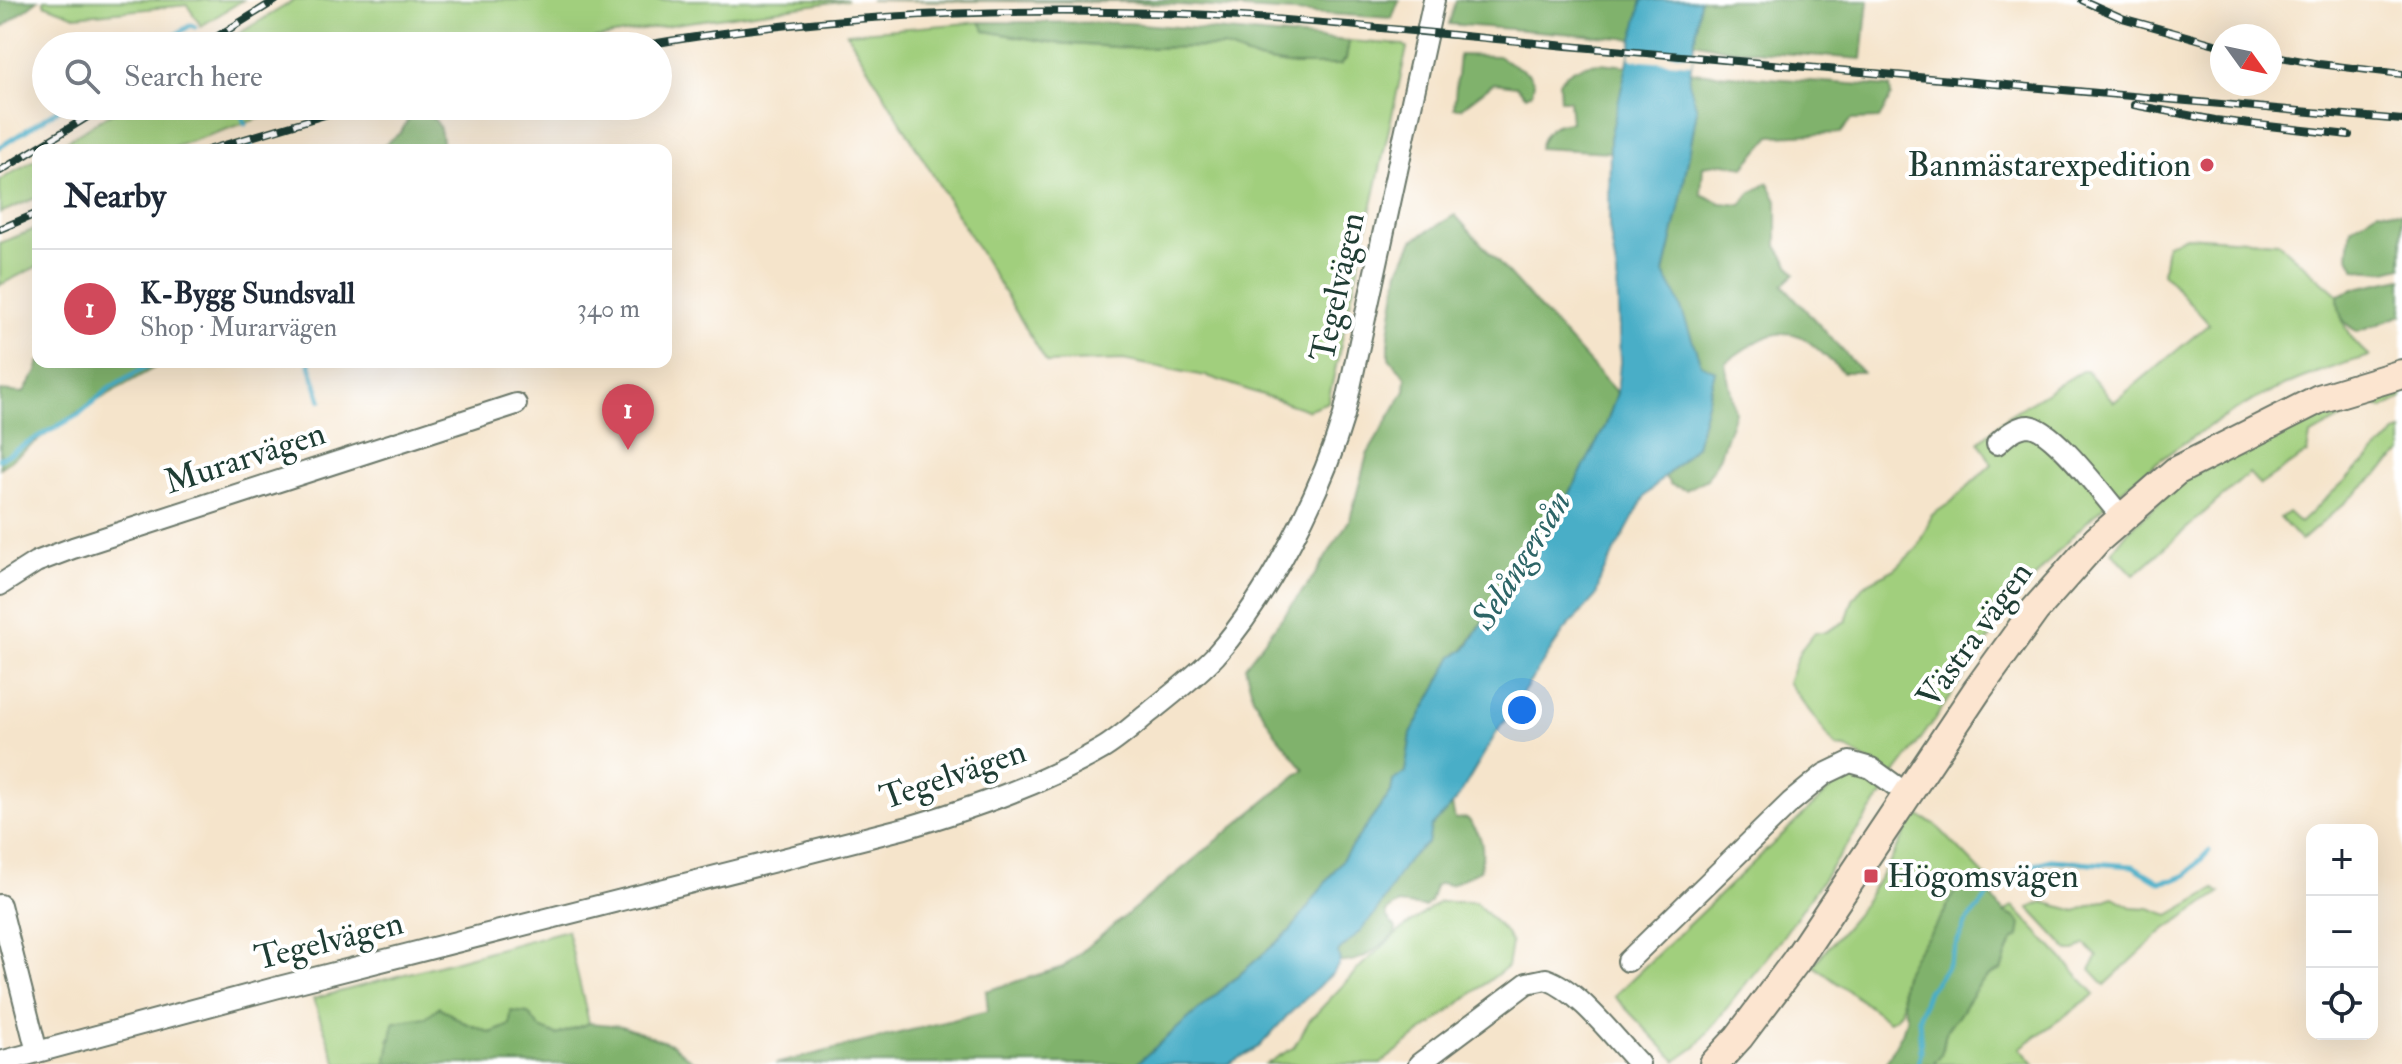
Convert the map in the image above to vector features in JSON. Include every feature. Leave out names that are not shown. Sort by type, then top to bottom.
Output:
[{"type":"street","name":"Tegelvägen","points":[[0,1062],[275,988],[905,828],[982,805],[1104,748],[1213,657],[1249,612],[1297,530],[1344,415],[1434,0]]},
{"type":"street","name":"Västra vägen","points":[[1714,1064],[1739,1037],[1796,961],[1907,794],[2035,610],[2068,569],[2121,516],[2176,471],[2319,399],[2402,374]]},
{"type":"street","name":"Murarvägen","points":[[0,585],[36,562],[73,548],[516,404]]},
{"type":"street","points":[[1997,444],[2021,427],[2033,426],[2069,454],[2121,516]]},
{"type":"street","points":[[1628,961],[1791,802],[1825,774],[1850,762],[1871,768],[1907,794]]},
{"type":"street","points":[[0,905],[37,1052]]},
{"type":"street","points":[[1419,1064],[1527,983],[1546,979],[1565,989],[1584,1006],[1639,1064]]},
{"type":"green space","points":[[0,0],[38,0],[0,29]]},
{"type":"green space","points":[[44,0],[243,0],[201,26],[187,5],[75,16],[44,4]]},
{"type":"green space","points":[[295,0],[848,0],[631,32],[241,32]]},
{"type":"green space","points":[[870,0],[1399,0],[1392,18],[1130,2]]},
{"type":"green space","points":[[1456,0],[1642,0],[1634,39],[1449,24]]},
{"type":"green space","points":[[1700,0],[1868,0],[1862,59],[1726,49],[1694,42]]},
{"type":"green space","points":[[980,22],[986,31],[1054,43],[1130,48],[1223,47],[1258,60],[1287,65],[1340,65],[1346,59],[1349,41],[1404,45],[1407,48],[1328,402],[1307,410],[1210,377],[1123,360],[1047,363],[847,33]]},
{"type":"green space","points":[[980,22],[1128,23],[1349,41],[1346,59],[1340,65],[1287,65],[1258,60],[1223,47],[1130,48],[1054,43],[985,31]]},
{"type":"green space","points":[[1459,55],[1498,56],[1528,73],[1534,82],[1532,93],[1526,96],[1516,86],[1494,83],[1461,108],[1454,108]]},
{"type":"green space","points":[[1600,63],[1629,66],[1610,138],[1610,152],[1539,148],[1550,129],[1571,122],[1569,100],[1560,100],[1559,82],[1577,68]]},
{"type":"green space","points":[[1690,72],[1890,87],[1891,97],[1879,119],[1851,120],[1841,133],[1771,136],[1744,167],[1724,163],[1703,166],[1701,194],[1721,203],[1741,205],[1749,194],[1768,183],[1777,201],[1777,246],[1795,274],[1783,285],[1862,372],[1843,372],[1795,334],[1773,335],[1743,350],[1725,363],[1735,412],[1719,458],[1707,479],[1686,490],[1671,485],[1665,477],[1696,446],[1715,371],[1701,365],[1664,273],[1697,110],[1689,82]]},
{"type":"green space","points":[[100,120],[254,120],[183,144],[62,144]]},
{"type":"green space","points":[[408,120],[435,120],[442,144],[386,144],[401,132]]},
{"type":"green space","points":[[32,161],[32,200],[0,213],[0,180]]},
{"type":"green space","points":[[2378,210],[2402,213],[2402,267],[2386,271],[2355,269],[2348,255],[2351,228]]},
{"type":"green space","points":[[1455,215],[1617,393],[1606,425],[1543,544],[1522,564],[1463,651],[1453,656],[1411,734],[1405,773],[1393,781],[1391,792],[1291,930],[1136,1064],[775,1064],[988,1011],[986,991],[1063,967],[1304,769],[1275,733],[1253,697],[1245,666],[1314,576],[1350,519],[1367,455],[1405,391],[1406,377],[1389,358],[1389,333],[1399,270],[1413,240]]},
{"type":"green space","points":[[32,230],[32,269],[0,285],[0,243]]},
{"type":"green space","points":[[2186,236],[2277,242],[2338,295],[2346,329],[2369,356],[2300,379],[2264,395],[2191,438],[2122,490],[2061,548],[2035,578],[1893,776],[1846,748],[1836,747],[1788,682],[1800,651],[1815,632],[1826,632],[1846,621],[1853,600],[1864,585],[1895,569],[1917,548],[1932,515],[1950,503],[1992,464],[1979,442],[2009,415],[2082,371],[2087,371],[2114,402],[2209,324],[2163,273],[2167,244]]},
{"type":"green space","points":[[2402,278],[2402,315],[2358,332],[2347,325],[2340,313],[2338,295]]},
{"type":"green space","points":[[38,368],[154,368],[76,413],[0,468],[0,391],[23,393]]},
{"type":"green space","points":[[2402,381],[2402,398],[2383,409],[2369,403],[2310,436],[2307,453],[2260,485],[2249,473],[2134,575],[2112,552],[2129,530],[2181,483],[2261,432]]},
{"type":"green space","points":[[2402,431],[2402,453],[2301,541],[2280,518],[2288,512],[2300,523],[2396,433]]},
{"type":"green space","points":[[1847,773],[1887,788],[1781,939],[1696,1047],[1676,1061],[1614,996]]},
{"type":"green space","points":[[1452,805],[1455,819],[1467,818],[1479,836],[1482,848],[1480,870],[1450,885],[1440,883],[1435,886],[1425,907],[1397,904],[1386,912],[1396,928],[1395,934],[1362,957],[1340,962],[1338,952],[1362,925],[1403,866],[1428,843],[1431,827]]},
{"type":"green space","points":[[1915,814],[1935,824],[1989,880],[1982,883],[1964,881],[1957,888],[1939,922],[1909,963],[1902,983],[1901,1010],[1889,1021],[1813,965],[1856,915],[1891,860]]},
{"type":"green space","points":[[1964,881],[1982,883],[2004,913],[2021,924],[2019,936],[2012,941],[2001,970],[1981,983],[1948,1028],[1942,1051],[1933,1064],[1885,1064],[1907,1017],[1902,988],[1909,963]]},
{"type":"green space","points":[[2215,889],[2220,893],[2164,930],[2105,985],[2090,969],[2098,957],[2085,944],[2076,951],[2069,951],[2029,908],[2043,902],[2076,911],[2113,897],[2131,907],[2149,908],[2169,915]]},
{"type":"green space","points":[[1439,902],[1475,902],[1505,932],[1511,943],[1507,967],[1380,1064],[1266,1064],[1294,1047],[1309,1021],[1363,964]]},
{"type":"green space","points":[[2013,906],[2095,994],[2020,1048],[2034,1064],[1933,1064],[1942,1051],[1948,1028],[1981,982],[2001,970],[2012,941],[2019,936],[2016,918],[2004,913]]},
{"type":"green space","points":[[567,930],[589,1023],[557,1035],[540,1029],[528,1013],[511,1012],[510,1025],[491,1033],[463,1022],[439,1007],[426,1017],[413,1020],[389,1039],[390,1054],[386,1064],[337,1064],[313,999]]},
{"type":"green space","points":[[439,1007],[463,1022],[491,1033],[510,1025],[511,1011],[528,1013],[540,1028],[557,1035],[589,1023],[622,1026],[673,1045],[692,1061],[705,1064],[386,1064],[394,1022],[426,1017]]},
{"type":"water","points":[[1642,0],[1700,0],[1689,82],[1697,110],[1664,273],[1677,297],[1701,364],[1715,371],[1696,446],[1645,496],[1601,577],[1596,596],[1564,631],[1549,653],[1456,801],[1431,827],[1428,843],[1410,858],[1374,915],[1338,952],[1340,962],[1334,972],[1259,1047],[1228,1064],[1136,1064],[1291,930],[1391,792],[1393,781],[1405,772],[1411,734],[1453,656],[1465,650],[1522,564],[1543,544],[1606,425],[1617,393],[1620,362],[1617,275],[1609,227],[1610,138]]},
{"type":"pier","points":[[1631,50],[1693,55],[1691,64],[1630,59]]},
{"type":"waterway","points":[[180,32],[191,25],[195,27]]},
{"type":"waterway","points":[[0,147],[42,120]]},
{"type":"waterway","points":[[244,120],[245,124]]},
{"type":"waterway","points":[[0,459],[81,413],[111,387],[144,368]]},
{"type":"waterway","points":[[311,368],[321,400]]},
{"type":"waterway","points":[[1918,1064],[1921,1052],[1919,1017],[1928,991],[1947,967],[1965,924],[1988,896],[2020,869],[2051,860],[2133,866],[2160,882],[2186,875],[2209,851]]},
{"type":"railway","points":[[225,32],[276,0]]},
{"type":"railway","points":[[2082,0],[2122,18],[2210,43]]},
{"type":"railway","points":[[672,41],[775,27],[913,15],[1052,12],[1189,14],[1335,24],[2402,120]]},
{"type":"railway","points":[[2282,57],[2402,74]]},
{"type":"railway","points":[[2134,105],[2215,120],[2349,135]]},
{"type":"railway","points":[[44,144],[82,120]]},
{"type":"railway","points":[[228,144],[308,120]]},
{"type":"railway","points":[[0,171],[32,151]]},
{"type":"railway","points":[[0,229],[32,216]]},
{"type":"place","name":"Banmästarexpedition","points":[[2207,165]]},
{"type":"place","name":"K-Bygg Sundsvall","points":[[628,450]]},
{"type":"place","name":"Högomsvägen","points":[[1871,876]]},
{"type":"water label","name":"Selångersån","points":[[1521,560]]}]
